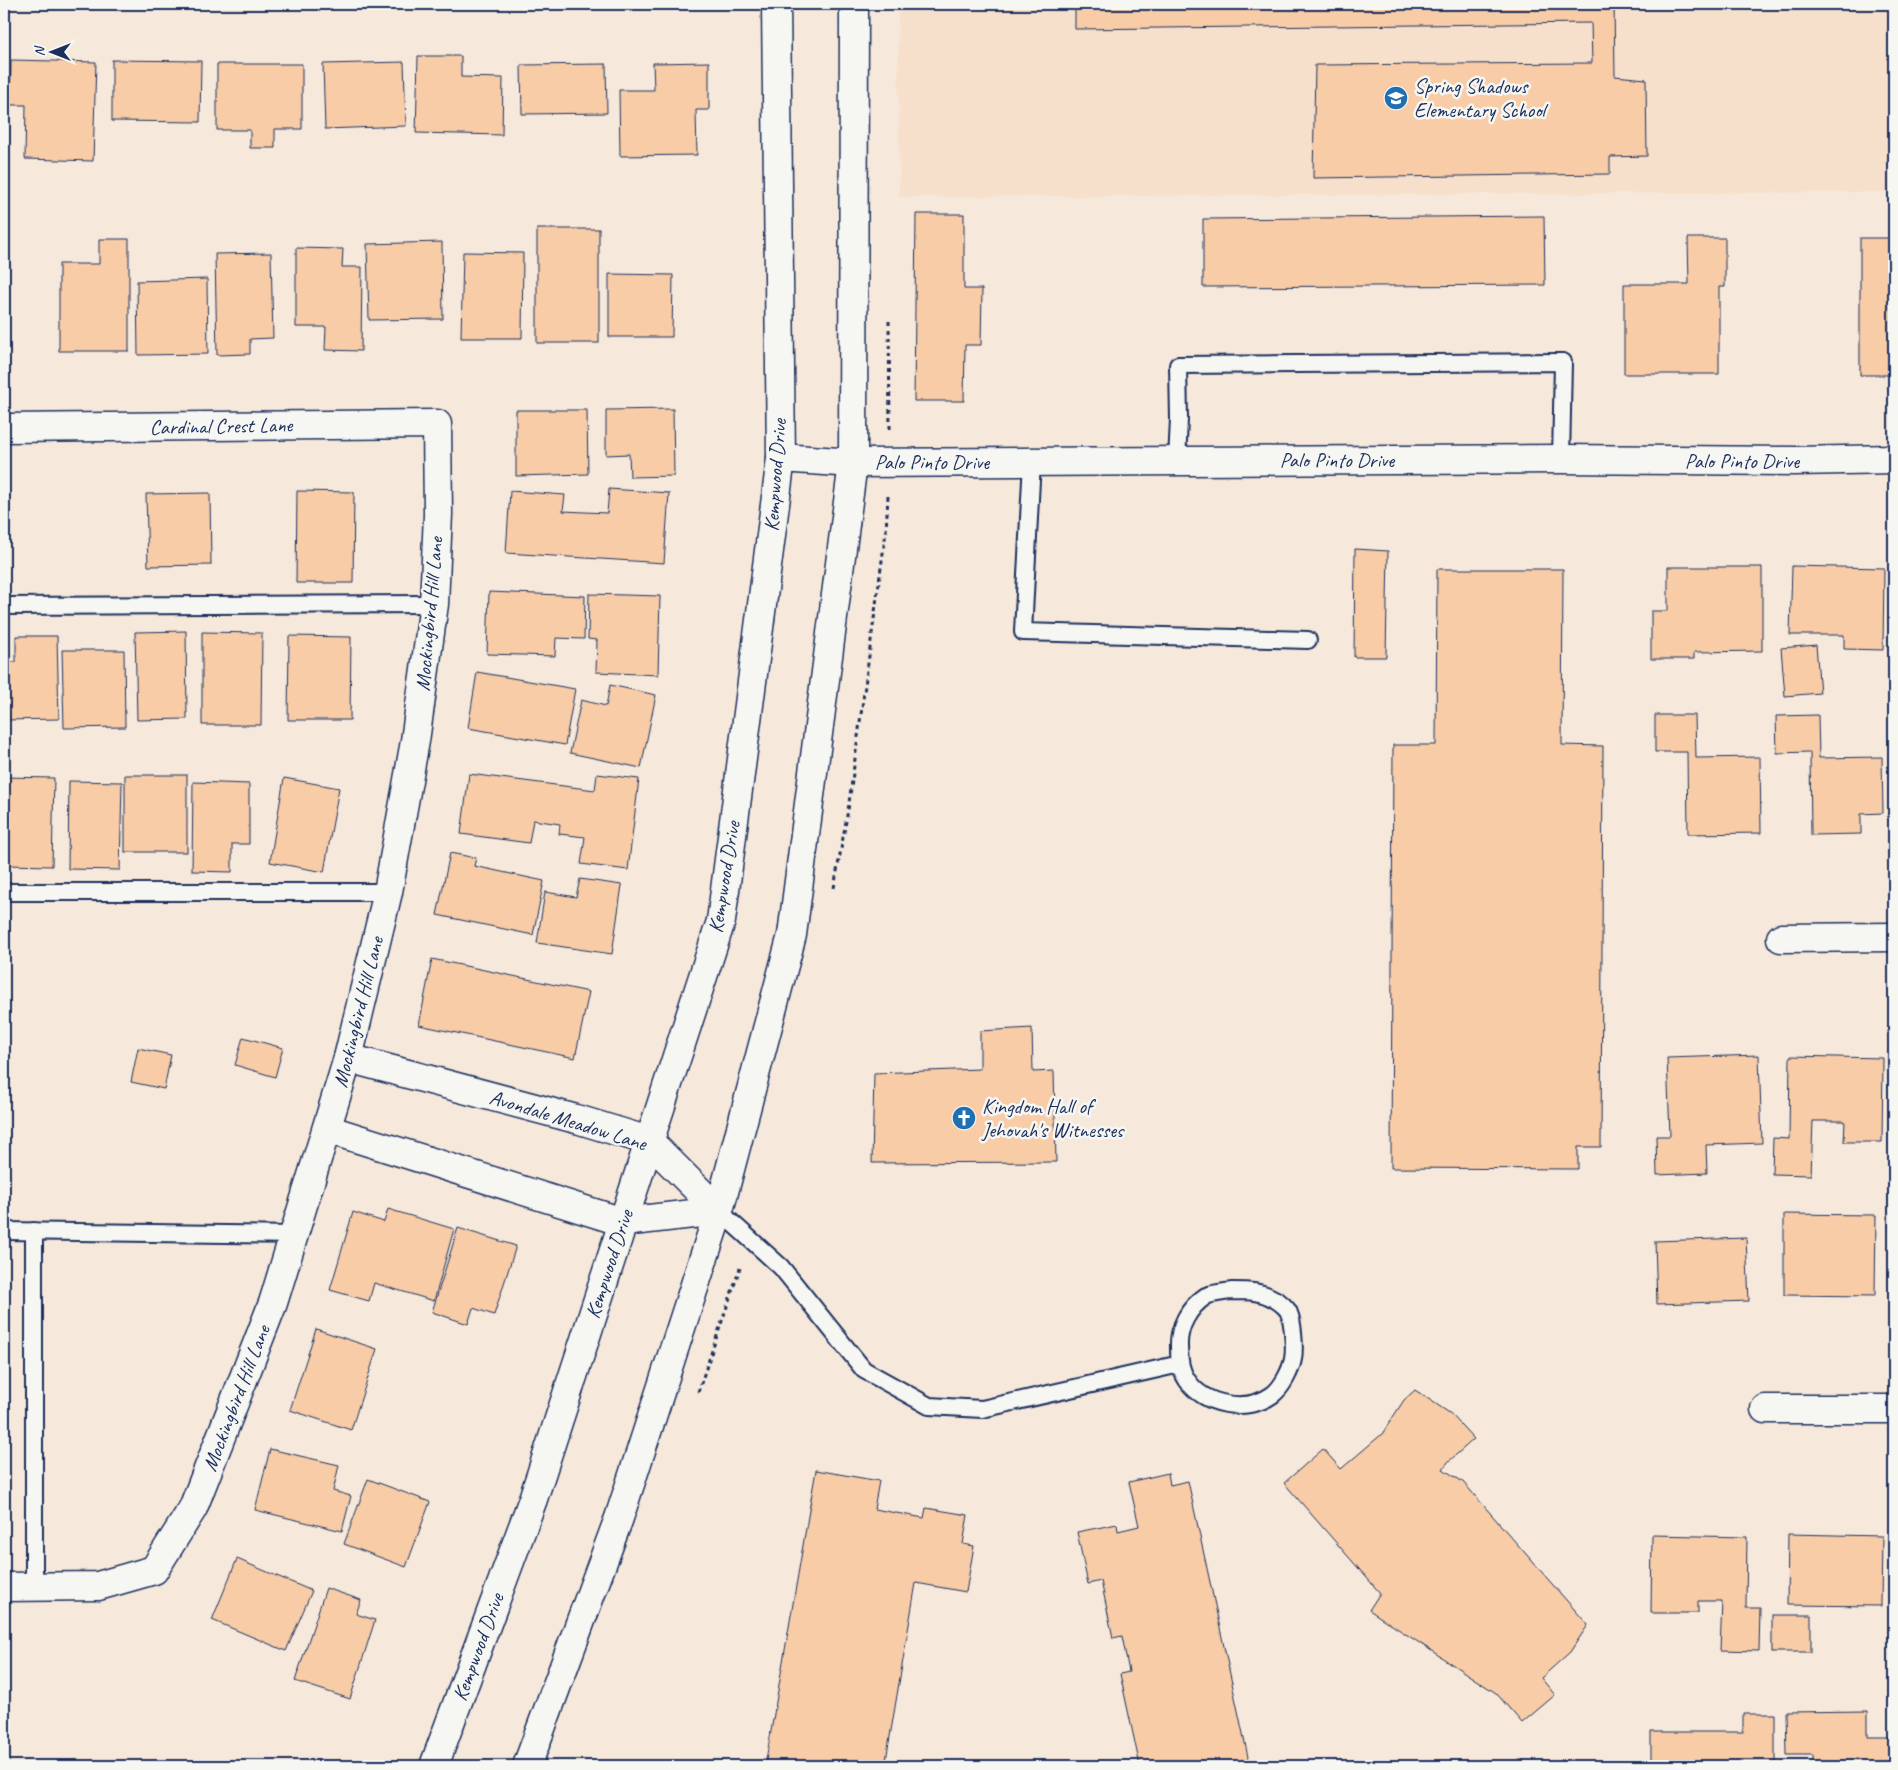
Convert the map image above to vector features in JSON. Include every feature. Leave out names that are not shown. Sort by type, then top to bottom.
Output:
[{"type":"street","name":"Kempwood Drive","points":[[434,1766],[532,1500],[721,921],[781,458],[776,4]]},
{"type":"street","points":[[527,1766],[618,1518],[719,1211],[792,935],[853,463],[854,4]]},
{"type":"street","name":"Cardinal Crest Lane","points":[[4,428],[437,424]]},
{"type":"street","name":"Mockingbird Hill Lane","points":[[34,1587],[98,1586],[154,1570],[193,1508],[273,1302],[348,1058],[388,892],[410,774],[434,604],[438,514],[437,424]]},
{"type":"street","name":"Palo Pinto Drive","points":[[781,458],[853,463],[1561,459],[1795,461],[1894,459]]},
{"type":"street","points":[[1781,938],[1894,937]]},
{"type":"street","name":"Avondale Meadow Lane","points":[[348,1058],[580,1120],[650,1141],[719,1211]]},
{"type":"street","points":[[326,1129],[623,1222],[719,1211]]},
{"type":"street","points":[[1765,1409],[1894,1409]]},
{"type":"street","points":[[4,1587],[34,1587]]},
{"type":"lane","points":[[1177,461],[1179,419],[1178,366],[1563,362],[1561,459]]},
{"type":"lane","points":[[1032,462],[1022,632],[1308,640]]},
{"type":"lane","points":[[4,606],[434,604]]},
{"type":"lane","points":[[4,892],[388,892]]},
{"type":"lane","points":[[719,1211],[781,1267],[864,1370],[928,1406],[982,1409],[1180,1364]]},
{"type":"lane","points":[[4,1231],[294,1235]]},
{"type":"lane","points":[[34,1231],[34,1587]]},
{"type":"lane","points":[[1232,1291],[1255,1291],[1277,1300],[1289,1312],[1294,1342],[1294,1359],[1285,1379],[1273,1394],[1252,1404],[1230,1404],[1208,1400],[1187,1381],[1180,1364],[1178,1339],[1183,1323],[1190,1309],[1208,1296],[1232,1291]]},
{"type":"shaded area","name":"Spring Shadows Elementary School","points":[[898,4],[1894,4],[1894,192],[899,197]]},
{"type":"building","points":[[1075,4],[1614,4],[1615,76],[1646,79],[1647,156],[1610,157],[1610,174],[1313,178],[1315,65],[1592,63],[1591,23],[1075,29]]},
{"type":"building","points":[[418,56],[461,56],[461,77],[503,78],[502,135],[416,133]]},
{"type":"building","points":[[11,60],[96,62],[93,161],[25,159],[26,105],[10,105]]},
{"type":"building","points":[[112,60],[201,61],[200,122],[112,121]]},
{"type":"building","points":[[404,62],[406,126],[325,129],[323,64]]},
{"type":"building","points":[[709,62],[709,110],[696,110],[697,155],[620,156],[619,90],[654,90],[653,63]]},
{"type":"building","points":[[217,64],[302,64],[302,129],[275,129],[275,148],[250,148],[250,130],[217,130]]},
{"type":"building","points":[[606,64],[607,113],[522,114],[521,65]]},
{"type":"building","points":[[916,214],[964,214],[964,289],[982,289],[981,345],[965,345],[964,401],[914,401]]},
{"type":"building","points":[[1544,216],[1545,285],[1203,287],[1203,219]]},
{"type":"building","points":[[537,229],[599,229],[599,343],[537,343]]},
{"type":"building","points":[[1688,238],[1725,238],[1725,287],[1719,287],[1719,374],[1624,374],[1624,284],[1689,284]]},
{"type":"building","points":[[1860,238],[1894,238],[1894,375],[1860,375]]},
{"type":"building","points":[[99,239],[129,239],[129,351],[59,351],[59,264],[99,264]]},
{"type":"building","points":[[442,242],[443,319],[369,320],[367,244]]},
{"type":"building","points":[[296,248],[343,249],[342,267],[362,267],[361,351],[325,350],[326,327],[296,327]]},
{"type":"building","points":[[463,252],[523,253],[522,338],[461,338]]},
{"type":"building","points":[[271,253],[273,338],[250,339],[250,354],[217,355],[215,254]]},
{"type":"building","points":[[609,274],[673,275],[672,337],[609,337]]},
{"type":"building","points":[[207,279],[208,354],[138,355],[137,281]]},
{"type":"building","points":[[673,409],[674,476],[630,477],[629,454],[606,455],[606,410]]},
{"type":"building","points":[[516,410],[587,410],[588,474],[516,476]]},
{"type":"building","points":[[609,489],[669,493],[664,563],[506,553],[510,491],[565,495],[563,511],[607,513]]},
{"type":"building","points":[[297,491],[354,492],[353,583],[296,583]]},
{"type":"building","points":[[210,493],[211,565],[148,566],[146,494]]},
{"type":"building","points":[[1355,549],[1388,551],[1386,657],[1354,657]]},
{"type":"building","points":[[1792,566],[1884,568],[1883,650],[1844,649],[1844,635],[1790,635]]},
{"type":"building","points":[[1668,567],[1762,567],[1762,651],[1694,652],[1694,659],[1651,659],[1651,611],[1668,611]]},
{"type":"building","points":[[1437,569],[1563,569],[1562,745],[1603,746],[1601,1147],[1578,1147],[1578,1169],[1391,1168],[1393,745],[1436,745]]},
{"type":"building","points":[[489,592],[585,596],[584,639],[556,638],[555,656],[487,654]]},
{"type":"building","points":[[589,594],[660,596],[658,675],[596,672],[597,640],[588,639]]},
{"type":"building","points":[[186,631],[187,719],[137,720],[135,632]]},
{"type":"building","points":[[202,632],[262,633],[261,725],[202,725]]},
{"type":"building","points":[[16,636],[57,636],[59,719],[4,720],[4,662],[16,662]]},
{"type":"building","points":[[289,636],[351,637],[350,720],[288,720]]},
{"type":"building","points":[[1816,645],[1820,693],[1785,696],[1781,648]]},
{"type":"building","points":[[62,650],[124,650],[125,727],[64,728]]},
{"type":"building","points":[[477,672],[575,689],[565,745],[468,728]]},
{"type":"building","points":[[610,685],[656,695],[641,768],[570,753],[581,700],[606,706]]},
{"type":"building","points":[[1655,715],[1695,715],[1696,758],[1760,757],[1761,833],[1688,834],[1687,752],[1655,752]]},
{"type":"building","points":[[1818,715],[1819,758],[1882,757],[1883,813],[1861,814],[1861,834],[1811,835],[1810,752],[1777,753],[1776,716]]},
{"type":"building","points":[[469,774],[595,790],[597,774],[639,779],[628,870],[581,864],[585,837],[559,834],[560,824],[533,820],[529,843],[461,834]]},
{"type":"building","points":[[125,775],[187,775],[187,852],[125,852]]},
{"type":"building","points":[[4,777],[54,778],[52,866],[4,865]]},
{"type":"building","points":[[284,778],[339,788],[324,872],[270,862]]},
{"type":"building","points":[[69,781],[122,782],[120,870],[68,869]]},
{"type":"building","points":[[193,782],[249,784],[249,844],[232,844],[232,872],[192,871]]},
{"type":"building","points":[[450,853],[476,858],[474,866],[544,881],[533,935],[437,915]]},
{"type":"building","points":[[580,879],[622,885],[612,954],[537,943],[545,892],[576,897]]},
{"type":"building","points":[[432,959],[589,992],[575,1058],[419,1025]]},
{"type":"building","name":"Kingdom Hall of Jehovah's Witnesses","points":[[1032,1028],[1033,1072],[1054,1071],[1056,1162],[872,1163],[874,1073],[980,1069],[980,1031]]},
{"type":"building","points":[[243,1037],[283,1048],[275,1077],[235,1065]]},
{"type":"building","points":[[138,1048],[171,1055],[164,1089],[131,1082]]},
{"type":"building","points":[[1759,1055],[1762,1143],[1706,1145],[1707,1173],[1657,1175],[1656,1136],[1670,1136],[1667,1058]]},
{"type":"building","points":[[1790,1056],[1883,1058],[1882,1142],[1844,1142],[1845,1121],[1813,1121],[1811,1175],[1772,1174],[1773,1138],[1789,1139]]},
{"type":"building","points":[[388,1209],[454,1229],[434,1301],[374,1283],[369,1301],[330,1290],[353,1212],[384,1222]]},
{"type":"building","points":[[1784,1214],[1876,1215],[1875,1296],[1784,1295]]},
{"type":"building","points":[[458,1228],[516,1246],[494,1315],[473,1308],[468,1324],[432,1312]]},
{"type":"building","points":[[1746,1238],[1749,1301],[1657,1304],[1655,1241]]},
{"type":"building","points":[[316,1329],[377,1349],[351,1430],[290,1410]]},
{"type":"building","points":[[1415,1390],[1451,1414],[1474,1439],[1448,1462],[1443,1469],[1463,1482],[1588,1625],[1570,1652],[1541,1678],[1555,1695],[1522,1723],[1496,1693],[1369,1610],[1380,1593],[1284,1483],[1323,1449],[1341,1469],[1382,1434],[1404,1400]]},
{"type":"building","points":[[270,1449],[339,1465],[333,1491],[351,1496],[342,1531],[255,1510]]},
{"type":"building","points":[[816,1470],[879,1481],[874,1509],[924,1518],[926,1508],[968,1515],[963,1544],[974,1546],[966,1592],[916,1583],[885,1766],[864,1766],[829,1760],[828,1766],[765,1766]]},
{"type":"building","points":[[1168,1473],[1170,1485],[1188,1481],[1250,1766],[1140,1766],[1120,1674],[1129,1672],[1122,1636],[1113,1638],[1101,1581],[1088,1584],[1077,1532],[1117,1524],[1118,1531],[1139,1526],[1129,1482]]},
{"type":"building","points":[[368,1479],[430,1502],[406,1567],[344,1544]]},
{"type":"building","points":[[1788,1534],[1882,1536],[1881,1606],[1787,1605]]},
{"type":"building","points":[[1652,1535],[1747,1537],[1746,1608],[1760,1608],[1759,1651],[1720,1650],[1722,1601],[1698,1601],[1698,1613],[1651,1613]]},
{"type":"building","points":[[237,1559],[312,1591],[286,1651],[212,1620]]},
{"type":"building","points":[[326,1588],[361,1600],[356,1614],[375,1620],[350,1699],[295,1681]]},
{"type":"building","points":[[1772,1615],[1811,1615],[1811,1652],[1772,1652]]},
{"type":"building","points":[[1868,1711],[1868,1737],[1894,1737],[1894,1766],[1813,1766],[1813,1755],[1787,1755],[1786,1712]]},
{"type":"building","points":[[1743,1714],[1775,1714],[1775,1766],[1651,1766],[1651,1732],[1743,1732]]},
{"type":"place","name":"Spring Shadows Elementary School","points":[[1396,98]]},
{"type":"place","name":"Kingdom Hall of Jehovah's Witnesses","points":[[964,1118]]}]
